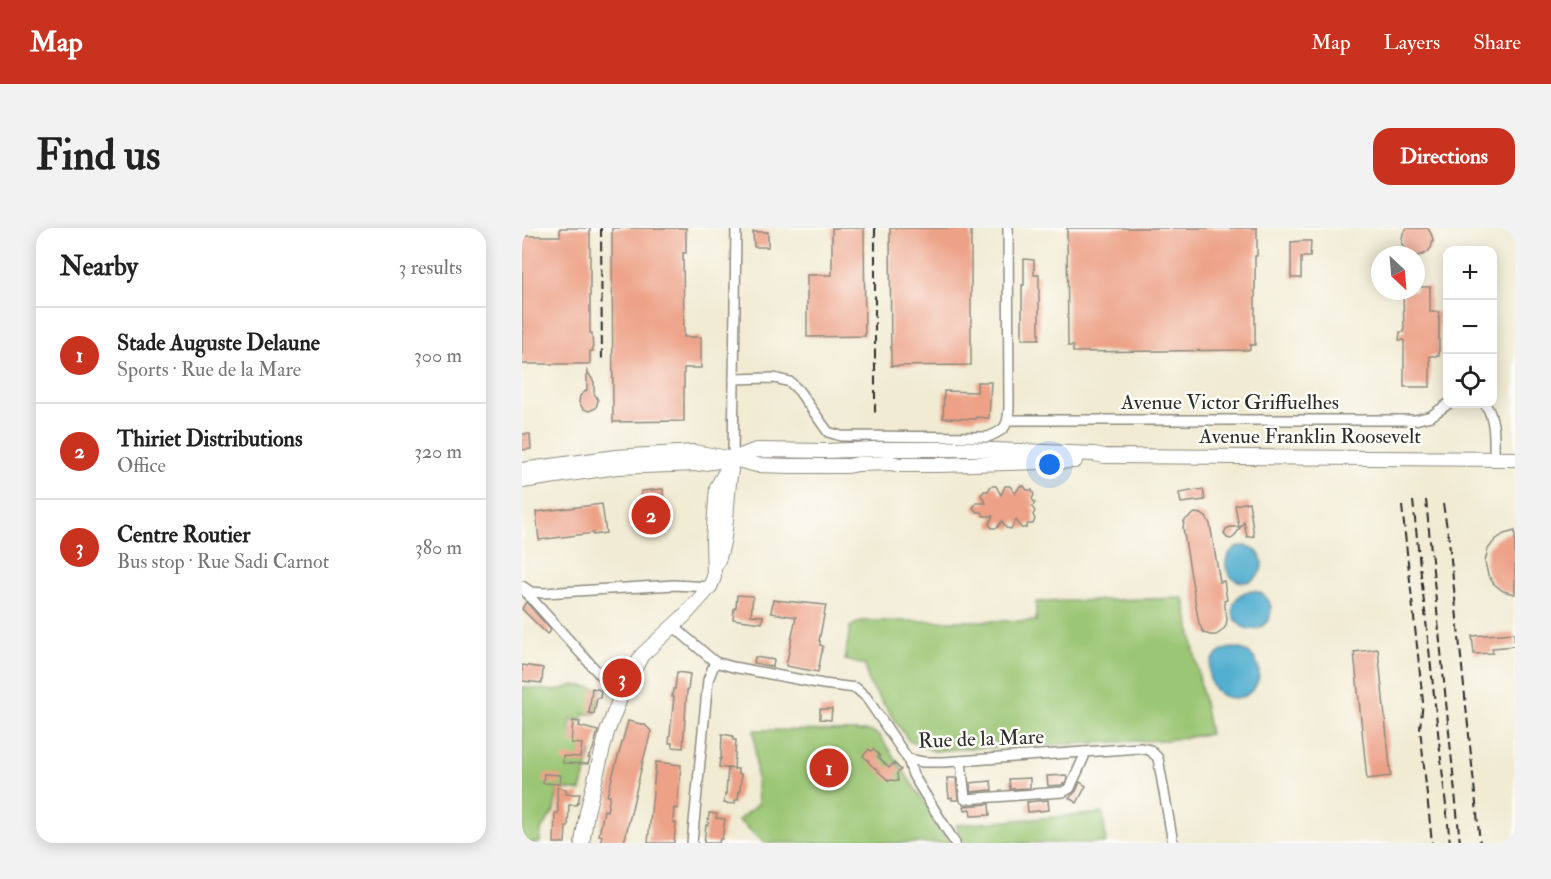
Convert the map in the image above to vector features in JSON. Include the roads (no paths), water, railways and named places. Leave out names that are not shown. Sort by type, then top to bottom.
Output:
[{"type":"main road","name":"Avenue Franklin Roosevelt","points":[[522,481],[617,467],[697,464],[733,459],[756,450],[968,449],[1105,456],[1515,459]]},
{"type":"main road","name":"Avenue Franklin Roosevelt","points":[[522,470],[643,454],[694,452],[733,459]]},
{"type":"main road","points":[[582,843],[586,812],[604,743],[627,681],[642,655],[684,616],[710,586],[714,577],[713,542],[717,487],[733,459]]},
{"type":"street","points":[[733,459],[736,228]]},
{"type":"street","points":[[734,379],[774,378],[790,382],[828,432],[842,436],[988,437],[1002,431],[1008,420],[1008,228]]},
{"type":"street","name":"Avenue Victor Griffuelhes","points":[[1008,420],[1415,420],[1431,416],[1443,408]]},
{"type":"street","points":[[1488,408],[1493,423],[1494,458]]},
{"type":"street","points":[[522,587],[531,592],[544,593],[674,585],[710,586]]},
{"type":"street","points":[[522,587],[620,697]]},
{"type":"street","name":"Rue de la Mare","points":[[673,626],[714,662],[823,684],[856,688],[866,698],[908,759],[923,762],[962,761],[1140,748],[1150,750],[1158,758],[1173,843]]},
{"type":"street","points":[[692,843],[708,680],[714,662]]},
{"type":"street","points":[[962,761],[965,799],[1052,793],[1063,792],[1070,788],[1084,757],[1084,752]]},
{"type":"street","points":[[908,759],[913,775],[955,843]]},
{"type":"water","points":[[1244,546],[1257,551],[1262,564],[1257,577],[1244,582],[1231,577],[1226,564],[1231,551]]},
{"type":"water","points":[[1252,591],[1265,597],[1271,610],[1265,623],[1252,629],[1239,623],[1233,610],[1239,597]]},
{"type":"water","points":[[1229,648],[1239,648],[1252,655],[1259,668],[1259,678],[1252,691],[1239,698],[1229,698],[1220,694],[1213,687],[1209,678],[1209,668],[1213,659],[1220,652]]},
{"type":"railway","points":[[601,228],[602,363]]},
{"type":"railway","points":[[875,228],[875,415]]},
{"type":"railway","points":[[1426,500],[1460,843]]},
{"type":"railway","points":[[1413,501],[1450,843]]},
{"type":"railway","points":[[1443,504],[1449,540],[1480,843]]},
{"type":"railway","points":[[1402,506],[1423,702],[1420,728],[1432,843]]},
{"type":"place","name":"Thiriet Distributions","points":[[651,515]]},
{"type":"place","name":"Centre Routier","points":[[622,678]]},
{"type":"place","name":"Stade Auguste Delaune","points":[[829,768]]}]
